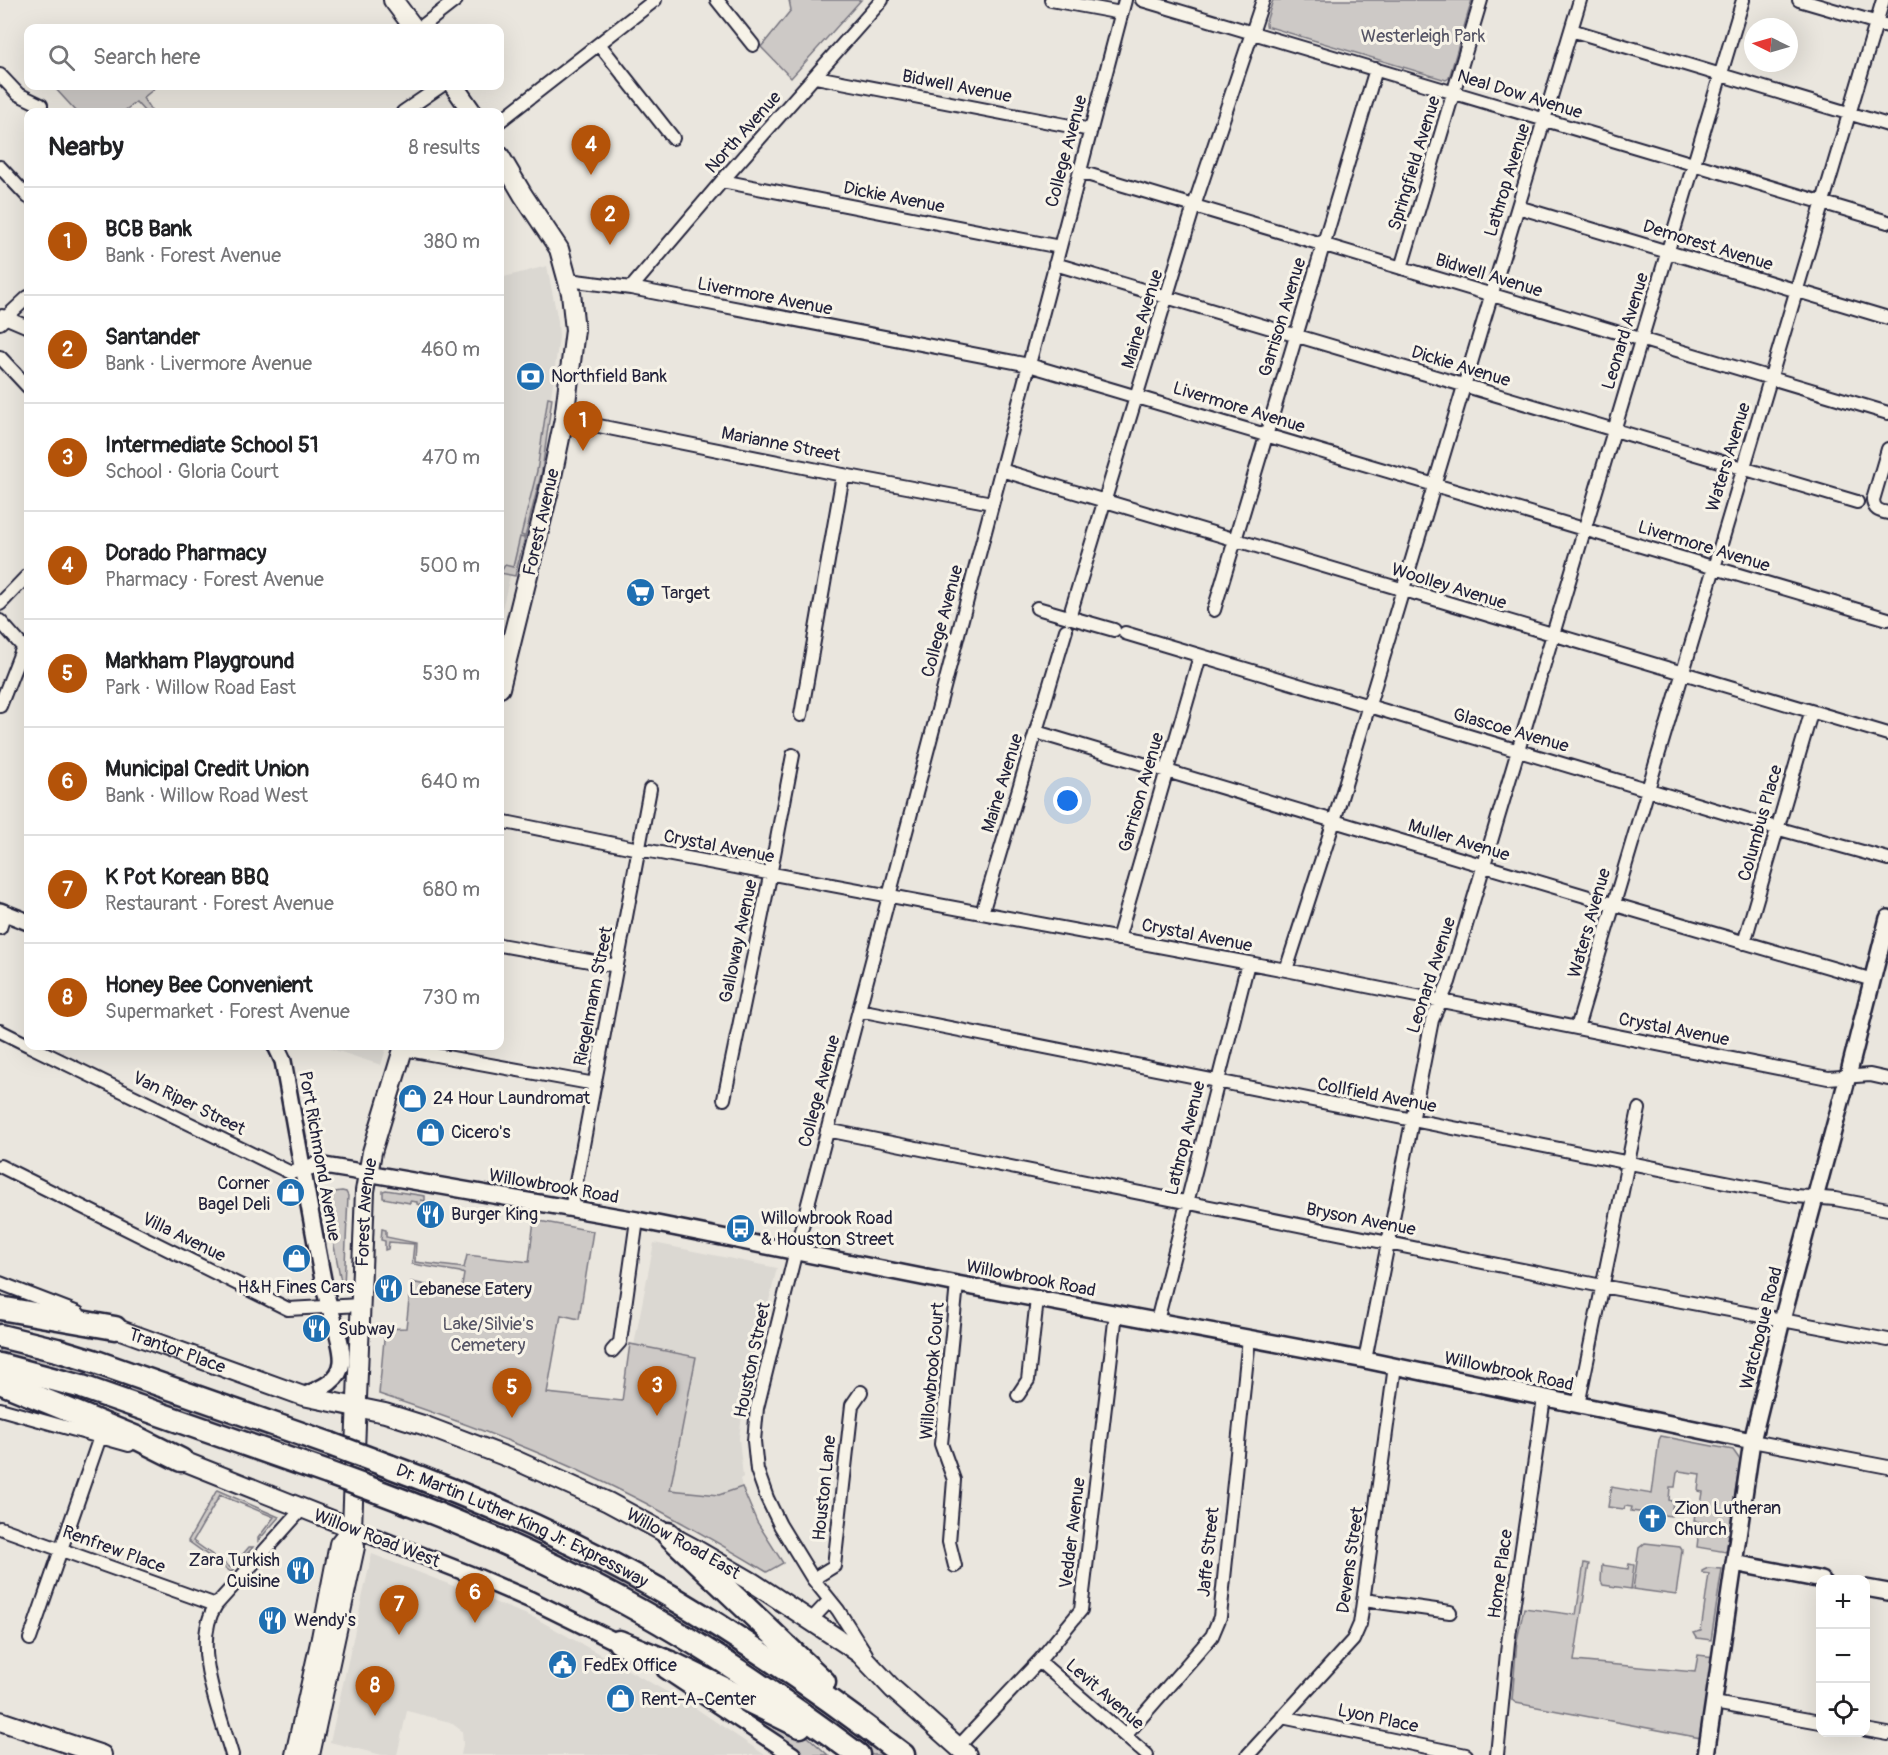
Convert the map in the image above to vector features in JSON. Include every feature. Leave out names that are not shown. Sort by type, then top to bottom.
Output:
[{"type":"highway","points":[[0,1308],[115,1328]]},
{"type":"highway","name":"Dr. Martin Luther King Jr. Expressway","points":[[0,1336],[93,1361],[330,1444],[452,1490],[522,1521],[668,1595],[798,1677],[897,1750]]},
{"type":"highway","name":"Dr. Martin Luther King Jr. Expressway","points":[[0,1365],[91,1390],[328,1473],[482,1533],[620,1600],[728,1664],[784,1701],[858,1755]]},
{"type":"highway","points":[[0,1382],[139,1439],[181,1460]]},
{"type":"highway","points":[[668,1534],[897,1750]]},
{"type":"highway","points":[[619,1642],[673,1664],[791,1721],[846,1755]]},
{"type":"main road","points":[[393,0],[411,24]]},
{"type":"main road","points":[[457,90],[469,108]]},
{"type":"main road","name":"Forest Avenue","points":[[504,163],[559,249],[573,310],[575,330],[564,418],[535,551],[504,672]]},
{"type":"main road","name":"Forest Avenue","points":[[310,1755],[356,1547],[352,1528],[367,1173],[403,1050]]},
{"type":"main road","name":"Trantor Place","points":[[115,1328],[303,1396],[357,1408]]},
{"type":"main road","name":"Willow Road East","points":[[357,1408],[385,1413],[413,1422],[515,1460],[608,1502],[668,1534],[752,1582],[860,1654],[893,1689],[963,1751]]},
{"type":"main road","name":"Willow Road West","points":[[181,1460],[352,1528]]},
{"type":"main road","name":"Forest Avenue","points":[[295,1755],[328,1606],[339,1544],[352,1528]]},
{"type":"main road","points":[[0,1721],[102,1755]]},
{"type":"street","points":[[425,24],[456,0]]},
{"type":"street","points":[[504,118],[655,0]]},
{"type":"street","points":[[717,0],[753,45]]},
{"type":"street","name":"North Avenue","points":[[631,288],[882,0]]},
{"type":"street","points":[[1051,0],[1121,13]]},
{"type":"street","name":"College Avenue","points":[[795,1252],[1125,0]]},
{"type":"street","name":"Neal Dow Avenue","points":[[1142,0],[1888,222]]},
{"type":"street","name":"Maine Avenue","points":[[982,913],[1194,206],[1263,0]]},
{"type":"street","name":"Springfield Avenue","points":[[1401,268],[1481,0]]},
{"type":"street","name":"Lathrop Avenue","points":[[1286,970],[1334,821],[1580,0]]},
{"type":"street","name":"Leonard Avenue","points":[[1365,1360],[1432,1020],[1449,982],[1743,0]]},
{"type":"street","points":[[1799,0],[1882,25]]},
{"type":"street","name":"Waters Avenue","points":[[1577,1028],[1612,904],[1850,113],[1882,25],[1883,0]]},
{"type":"street","points":[[1571,30],[1888,125]]},
{"type":"street","points":[[599,44],[673,138]]},
{"type":"street","name":"Garrison Avenue","points":[[1214,610],[1376,69]]},
{"type":"street","points":[[0,75],[18,94],[41,105]]},
{"type":"street","name":"Bidwell Avenue","points":[[816,77],[1091,130]]},
{"type":"street","points":[[410,108],[435,90]]},
{"type":"street","points":[[0,167],[24,193]]},
{"type":"street","name":"Bidwell Avenue","points":[[1080,172],[1888,413]]},
{"type":"street","name":"Dickie Avenue","points":[[722,181],[1060,247]]},
{"type":"street","name":"Demorest Avenue","points":[[1518,207],[1888,318]]},
{"type":"street","name":"Dickie Avenue","points":[[1055,264],[1857,502]]},
{"type":"street","name":"Livermore Avenue","points":[[567,280],[631,288],[1029,365],[1888,619]]},
{"type":"street","points":[[2,318],[24,300]]},
{"type":"street","points":[[2,318],[24,326]]},
{"type":"street","points":[[0,357],[24,381]]},
{"type":"street","name":"Marianne Street","points":[[564,418],[843,475],[992,502]]},
{"type":"street","points":[[1888,449],[1873,500],[1877,510],[1888,513]]},
{"type":"street","name":"Woolley Avenue","points":[[1001,470],[1888,734]]},
{"type":"street","points":[[801,715],[843,475]]},
{"type":"street","points":[[0,604],[24,579]]},
{"type":"street","points":[[1037,608],[1067,624]]},
{"type":"street","points":[[0,621],[23,647],[0,706]]},
{"type":"street","name":"Glascoe Avenue","points":[[1067,624],[1119,632],[1776,828],[1888,859]]},
{"type":"street","name":"Garrison Avenue","points":[[1118,939],[1200,656]]},
{"type":"street","name":"Columbus Place","points":[[1744,943],[1811,712]]},
{"type":"street","name":"Muller Avenue","points":[[1036,732],[1873,980]]},
{"type":"street","name":"Galloway Avenue","points":[[724,1099],[793,755]]},
{"type":"street","name":"Riegelmann Street","points":[[571,1209],[650,789]]},
{"type":"street","name":"Crystal Avenue","points":[[504,822],[1286,970],[1827,1078],[1870,1076],[1888,1079]]},
{"type":"street","points":[[2,917],[24,921]]},
{"type":"street","name":"Watchogue Road","points":[[1706,1755],[1752,1442],[1888,918]]},
{"type":"street","points":[[504,946],[617,966]]},
{"type":"street","name":"Lathrop Avenue","points":[[1158,1321],[1248,963]]},
{"type":"street","name":"Collfield Avenue","points":[[859,1010],[1796,1196],[1835,1199],[1888,1209]]},
{"type":"street","name":"Van Riper Street","points":[[0,1031],[24,1043]]},
{"type":"street","name":"Van Riper Street","points":[[39,1050],[291,1173],[302,1169]]},
{"type":"street","name":"Port Richmond Avenue","points":[[278,1050],[283,1061],[329,1307],[341,1347],[342,1361],[335,1377],[329,1383],[303,1396]]},
{"type":"street","points":[[419,1050],[595,1084]]},
{"type":"street","points":[[1578,1405],[1640,1109]]},
{"type":"street","name":"Bryson Avenue","points":[[827,1130],[1602,1286],[1888,1340]]},
{"type":"street","name":"Willowbrook Road","points":[[302,1169],[318,1165],[637,1220],[957,1284],[1365,1360],[1752,1442]]},
{"type":"street","name":"Villa Avenue","points":[[0,1166],[288,1309],[360,1305]]},
{"type":"street","points":[[612,1351],[620,1342],[637,1220]]},
{"type":"street","name":"Houston Street","points":[[795,1252],[757,1408],[754,1441],[757,1470],[780,1525],[813,1579],[838,1610],[876,1670]]},
{"type":"street","name":"Trantor Place","points":[[0,1283],[115,1328]]},
{"type":"street","name":"Willowbrook Court","points":[[955,1566],[949,1542],[954,1480],[941,1444],[957,1284]]},
{"type":"street","points":[[1018,1395],[1029,1380],[1037,1299]]},
{"type":"street","name":"Vedder Avenue","points":[[963,1751],[1081,1610],[1116,1314]]},
{"type":"street","name":"Jaffe Street","points":[[1125,1736],[1212,1636],[1220,1617],[1249,1338]]},
{"type":"street","name":"Devens Street","points":[[1248,1755],[1353,1640],[1360,1623],[1395,1366]]},
{"type":"street","name":"Houston Lane","points":[[813,1579],[834,1566],[852,1405],[861,1392]]},
{"type":"street","name":"Home Place","points":[[1497,1755],[1508,1643],[1544,1398]]},
{"type":"street","name":"Willow Road West","points":[[0,1409],[181,1460]]},
{"type":"street","points":[[30,1639],[100,1437]]},
{"type":"street","points":[[1752,1442],[1888,1467]]},
{"type":"street","points":[[232,1755],[210,1676],[206,1654],[206,1628],[211,1611],[302,1509]]},
{"type":"street","name":"Renfrew Place","points":[[0,1528],[216,1605]]},
{"type":"street","name":"Willow Road West","points":[[352,1528],[477,1577],[619,1642],[793,1755]]},
{"type":"street","points":[[1734,1563],[1816,1579]]},
{"type":"street","points":[[1870,1589],[1888,1592]]},
{"type":"street","points":[[811,1620],[830,1600]]},
{"type":"street","points":[[1364,1600],[1450,1612]]},
{"type":"street","name":"Levit Avenue","points":[[1039,1661],[1147,1755]]},
{"type":"street","points":[[1714,1703],[1816,1721]]},
{"type":"street","name":"Lyon Place","points":[[1282,1717],[1466,1755]]},
{"type":"street","points":[[1870,1731],[1888,1734]]},
{"type":"shaded area","points":[[547,266],[559,337],[542,471],[515,576],[510,576],[504,601],[504,277]]},
{"type":"shaded area","points":[[334,1050],[386,1050],[381,1065]]},
{"type":"shaded area","points":[[654,1243],[777,1268],[743,1408],[739,1438],[742,1487],[757,1522],[783,1563],[767,1572],[637,1499],[569,1466],[622,1401],[630,1345],[634,1345]]},
{"type":"shaded area","points":[[372,1554],[535,1618],[694,1707],[765,1755],[461,1755],[462,1731],[450,1722],[407,1711],[397,1755],[382,1755],[330,1742]]},
{"type":"green space","points":[[789,0],[861,0],[791,78],[761,47],[791,10]]},
{"type":"green space","name":"Westerleigh Park","points":[[1273,0],[1472,0],[1449,78],[1446,80],[1266,26]]},
{"type":"green space","points":[[57,90],[153,90],[143,98],[149,108],[141,108],[136,102],[128,108],[73,108]]},
{"type":"green space","points":[[548,397],[552,398],[542,471],[515,576],[504,574],[505,565],[513,567],[520,537],[524,538],[521,535],[537,471]]},
{"type":"green space","points":[[342,1191],[348,1196],[344,1287],[325,1201],[329,1194]]},
{"type":"green space","points":[[383,1191],[425,1196],[425,1201],[421,1200],[420,1205],[417,1202],[410,1201],[410,1203],[383,1198]]},
{"type":"green space","name":"Lake/Silvie's Cemetery","points":[[534,1220],[593,1231],[579,1319],[561,1315],[547,1393],[622,1401],[630,1344],[696,1357],[670,1490],[719,1495],[742,1487],[757,1522],[783,1563],[767,1572],[621,1490],[490,1434],[379,1394],[385,1329],[406,1328],[411,1282],[461,1292],[464,1274],[412,1264],[414,1244],[389,1242],[388,1249],[385,1250],[385,1241],[381,1240],[382,1229],[386,1230],[386,1237],[416,1243],[415,1262],[464,1268],[467,1255],[529,1262]]},
{"type":"green space","points":[[0,1344],[23,1349],[330,1451],[329,1466],[0,1358]]},
{"type":"green space","points":[[1661,1436],[1733,1450],[1740,1460],[1730,1526],[1694,1521],[1696,1505],[1701,1505],[1703,1492],[1698,1491],[1700,1474],[1679,1471],[1677,1473],[1675,1487],[1670,1487],[1669,1500],[1673,1502],[1671,1516],[1631,1511],[1632,1507],[1625,1506],[1624,1509],[1608,1507],[1611,1487],[1652,1494]]},
{"type":"green space","points":[[376,1469],[509,1523],[679,1610],[891,1755],[869,1755],[805,1707],[375,1483]]},
{"type":"green space","points":[[217,1490],[279,1517],[258,1541],[274,1517],[220,1495],[193,1541],[231,1568],[249,1547],[253,1547],[231,1572],[188,1541]]},
{"type":"green space","points":[[1699,1529],[1729,1534],[1726,1552],[1697,1547]]},
{"type":"green space","points":[[1645,1543],[1680,1547],[1682,1550],[1676,1595],[1633,1589],[1639,1548]]},
{"type":"green space","points":[[1584,1563],[1589,1564],[1574,1661],[1695,1672],[1698,1655],[1715,1657],[1701,1738],[1516,1703],[1512,1700],[1517,1640],[1524,1608],[1576,1615]]},
{"type":"green space","points":[[1629,1564],[1634,1565],[1631,1589],[1603,1585],[1602,1565],[1628,1569]]},
{"type":"green space","points":[[1708,1568],[1722,1569],[1711,1640],[1697,1638],[1694,1633],[1701,1631],[1709,1574],[1702,1573],[1702,1571]]},
{"type":"green space","points":[[754,1715],[793,1726],[828,1755],[805,1755],[757,1722]]},
{"type":"place","name":"Dorado Pharmacy","points":[[591,175]]},
{"type":"place","name":"Santander","points":[[610,245]]},
{"type":"place","name":"Northfield Bank","points":[[530,376]]},
{"type":"place","name":"BCB Bank","points":[[583,451]]},
{"type":"place","name":"Target","points":[[640,593]]},
{"type":"place","name":"24 Hour Laundromat","points":[[412,1098]]},
{"type":"place","name":"Cicero's","points":[[430,1132]]},
{"type":"place","name":"Corner Bagel Deli","points":[[291,1193]]},
{"type":"place","name":"Burger King","points":[[430,1214]]},
{"type":"place","name":"Willowbrook Road & Houston Street","points":[[740,1228]]},
{"type":"place","name":"H&H Fines Cars","points":[[296,1258]]},
{"type":"place","name":"Lebanese Eatery","points":[[388,1289]]},
{"type":"place","name":"Subway","points":[[317,1329]]},
{"type":"place","name":"Intermediate School 51","points":[[657,1416]]},
{"type":"place","name":"Markham Playground","points":[[512,1418]]},
{"type":"place","name":"Zion Lutheran Church","points":[[1653,1518]]},
{"type":"place","name":"Zara Turkish Cuisine","points":[[301,1570]]},
{"type":"place","name":"Wendy's","points":[[273,1620]]},
{"type":"place","name":"Municipal Credit Union","points":[[475,1623]]},
{"type":"place","name":"K Pot Korean BBQ","points":[[399,1635]]},
{"type":"place","name":"FedEx Office","points":[[562,1665]]},
{"type":"place","name":"Rent-A-Center","points":[[620,1699]]},
{"type":"place","name":"Honey Bee Convenient","points":[[375,1716]]}]
